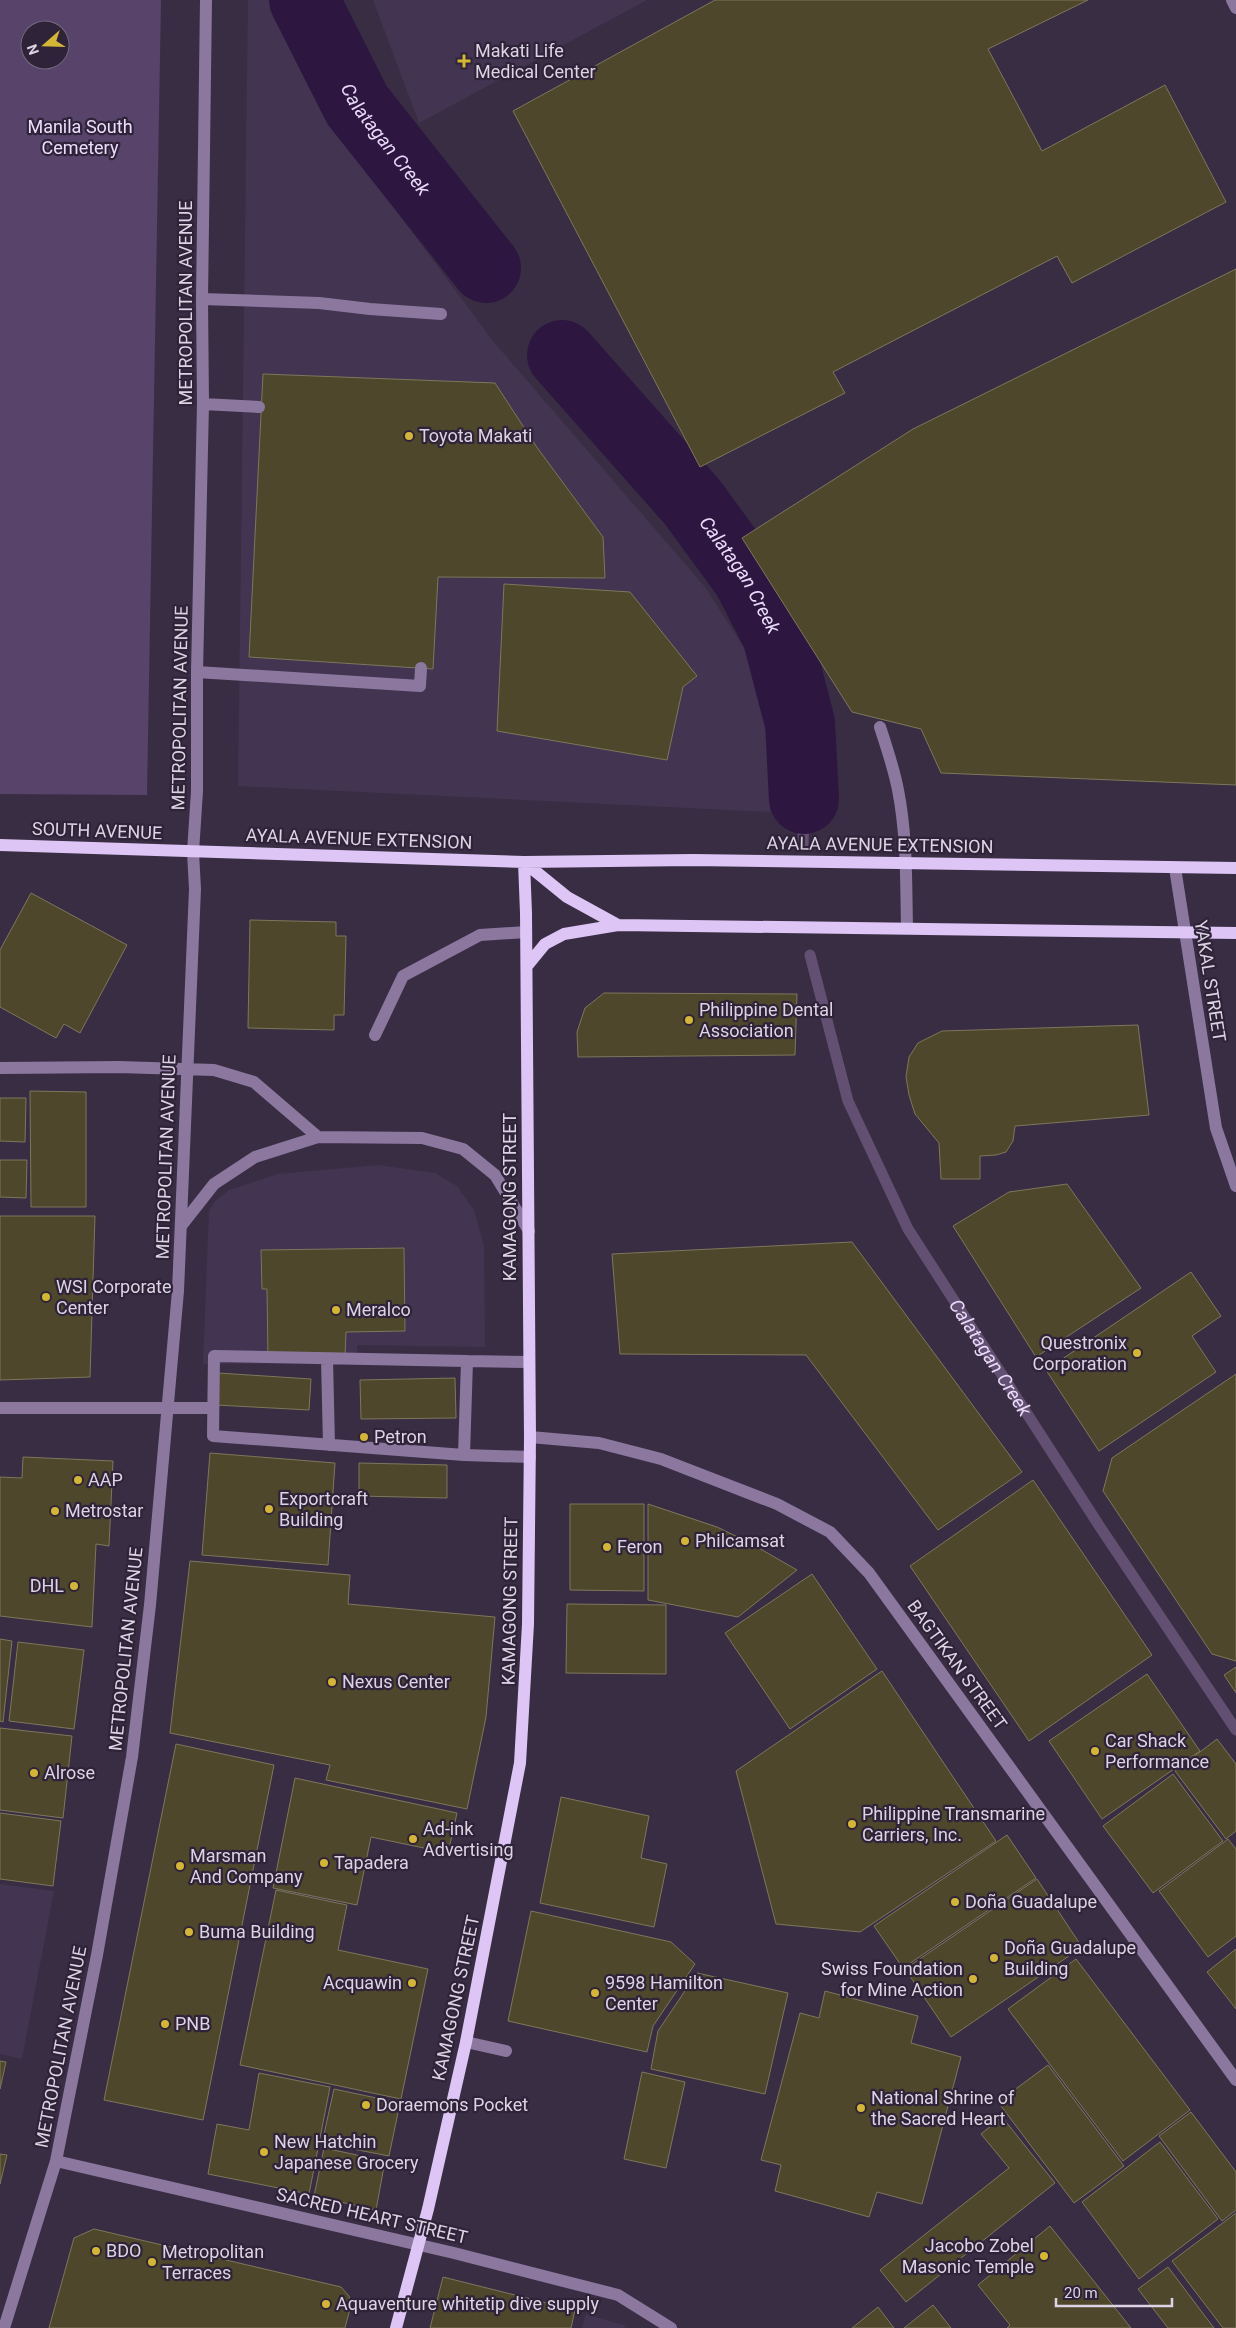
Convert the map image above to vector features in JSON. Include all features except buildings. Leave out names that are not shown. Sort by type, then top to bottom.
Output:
[{"type":"main road","name":"SOUTH AVENUE","points":[[0,845],[193,852]]},
{"type":"main road","name":"AYALA AVENUE EXTENSION","points":[[193,852],[524,862],[693,860],[1236,868]]},
{"type":"main road","points":[[524,862],[567,898],[618,925]]},
{"type":"main road","name":"KAMAGONG STREET","points":[[396,2328],[419,2245],[466,2042],[520,1763],[528,1624],[530,1457],[524,862]]},
{"type":"main road","points":[[526,966],[545,944],[564,934],[618,925],[1236,933]]},
{"type":"street","name":"METROPOLITAN AVENUE","points":[[4,2328],[56,2161],[97,1955],[132,1757],[150,1605],[168,1408],[181,1226],[195,889],[193,852],[198,791],[197,672],[203,404],[202,299],[206,0]]},
{"type":"street","points":[[1232,0],[1236,8]]},
{"type":"street","points":[[202,299],[319,303],[441,314]]},
{"type":"street","points":[[203,404],[259,407]]},
{"type":"street","points":[[197,672],[420,686],[421,668]]},
{"type":"street","points":[[880,727],[898,793],[906,862],[907,928]]},
{"type":"street","name":"YAKAL STREET","points":[[1175,868],[1216,1128],[1236,1186]]},
{"type":"street","points":[[375,1035],[403,976],[480,935],[526,932]]},
{"type":"street","points":[[0,1068],[119,1067],[214,1070],[254,1082],[318,1137]]},
{"type":"street","points":[[181,1226],[214,1184],[255,1157],[318,1137],[422,1138],[463,1149],[495,1175],[529,1231]]},
{"type":"street","points":[[528,1362],[214,1356],[213,1436],[464,1455],[530,1457]]},
{"type":"street","points":[[327,1359],[329,1445]]},
{"type":"street","points":[[464,1455],[467,1361]]},
{"type":"street","points":[[0,1408],[214,1408]]},
{"type":"street","name":"BAGTIKAN STREET","points":[[530,1437],[599,1443],[661,1459],[777,1504],[830,1532],[870,1573],[1236,2080]]},
{"type":"street","points":[[466,2042],[506,2051]]},
{"type":"street","name":"SACRED HEART STREET","points":[[56,2161],[419,2245],[618,2295],[671,2328]]},
{"type":"shaded area","name":"Toyota Makati","points":[[248,0],[286,0],[293,26],[360,162],[493,341],[705,587],[744,648],[774,729],[770,812],[238,786]]},
{"type":"shaded area","name":"Makati Life Medical Center","points":[[373,0],[647,0],[419,123]]},
{"type":"shaded area","points":[[378,1165],[435,1173],[457,1186],[474,1210],[484,1246],[485,1347],[357,1345],[358,1363],[203,1364],[209,1211],[215,1201],[229,1190],[278,1174]]},
{"type":"shaded area","points":[[0,1884],[54,1891],[22,2059],[0,2054]]},
{"type":"shaded area","points":[[586,2314],[623,2325],[626,2328],[582,2328]]},
{"type":"green space","name":"Manila South Cemetery","points":[[0,0],[161,0],[147,795],[0,794]]},
{"type":"waterway","name":"Calatagan Creek","points":[[304,0],[357,105],[486,268]]},
{"type":"waterway","name":"Calatagan Creek","points":[[562,355],[693,503],[747,577],[777,635],[800,723],[804,799]]},
{"type":"waterway","name":"Calatagan Creek","points":[[803,846],[804,799]]},
{"type":"waterway","name":"Calatagan Creek","points":[[810,955],[848,1101],[908,1229],[1100,1527],[1236,1730]]},
{"type":"place","name":"Makati Life Medical Center","points":[[464,61]]},
{"type":"place","name":"Toyota Makati","points":[[409,436]]},
{"type":"place","name":"Philippine Dental Association","points":[[689,1020]]},
{"type":"place","name":"WSI Corporate Center","points":[[46,1297]]},
{"type":"place","name":"Meralco","points":[[336,1310]]},
{"type":"place","name":"Questronix Corporation","points":[[1137,1353]]},
{"type":"place","name":"Petron","points":[[364,1437]]},
{"type":"place","name":"AAP","points":[[78,1480]]},
{"type":"place","name":"Exportcraft Building","points":[[269,1509]]},
{"type":"place","name":"Metrostar","points":[[55,1511]]},
{"type":"place","name":"Philcamsat","points":[[685,1541]]},
{"type":"place","name":"Feron","points":[[607,1547]]},
{"type":"place","name":"DHL","points":[[74,1586]]},
{"type":"place","name":"Nexus Center","points":[[332,1682]]},
{"type":"place","name":"Car Shack Performance","points":[[1095,1751]]},
{"type":"place","name":"Alrose","points":[[34,1773]]},
{"type":"place","name":"Philippine Transmarine Carriers, Inc.","points":[[852,1824]]},
{"type":"place","name":"Ad-ink Advertising","points":[[413,1839]]},
{"type":"place","name":"Tapadera","points":[[324,1863]]},
{"type":"place","name":"Marsman And Company","points":[[180,1866]]},
{"type":"place","name":"Doña Guadalupe","points":[[955,1902]]},
{"type":"place","name":"Buma Building","points":[[189,1932]]},
{"type":"place","name":"Doña Guadalupe Building","points":[[994,1958]]},
{"type":"place","name":"Swiss Foundation for Mine Action","points":[[973,1979]]},
{"type":"place","name":"Acquawin","points":[[412,1983]]},
{"type":"place","name":"9598 Hamilton Center","points":[[595,1993]]},
{"type":"place","name":"PNB","points":[[165,2024]]},
{"type":"place","name":"Doraemons Pocket","points":[[366,2105]]},
{"type":"place","name":"National Shrine of the Sacred Heart","points":[[861,2108]]},
{"type":"place","name":"New Hatchin Japanese Grocery","points":[[264,2152]]},
{"type":"place","name":"BDO","points":[[96,2251]]},
{"type":"place","name":"Jacobo Zobel Masonic Temple","points":[[1044,2256]]},
{"type":"place","name":"Metropolitan Terraces","points":[[152,2262]]},
{"type":"place","name":"Aquaventure whitetip dive supply","points":[[326,2304]]}]
